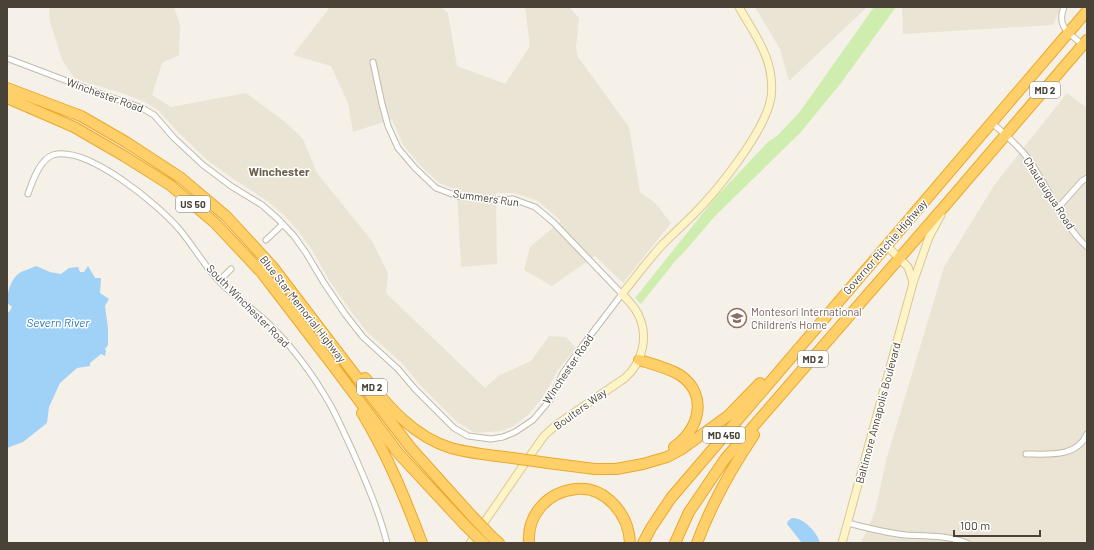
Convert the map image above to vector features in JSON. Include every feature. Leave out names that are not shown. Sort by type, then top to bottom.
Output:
[{"type":"highway","name":"Governor Ritchie Highway","points":[[643,543],[670,498],[1087,11]]},
{"type":"highway","name":"Governor Ritchie Highway","points":[[675,543],[689,512],[725,460],[800,375],[1085,43]]},
{"type":"highway","name":"Blue Star Memorial Highway","points":[[7,88],[81,116],[126,142],[181,178],[226,216],[272,266],[410,447],[499,543]]},
{"type":"highway","name":"Blue Star Memorial Highway","points":[[7,98],[74,127],[124,156],[170,185],[215,223],[262,274],[399,454],[483,543]]},
{"type":"highway","name":"MD 2","points":[[272,266],[388,406],[406,422],[428,437],[449,447],[472,453],[595,469],[616,469],[643,464]]},
{"type":"highway","points":[[643,464],[668,457],[682,449],[729,414],[811,332]]},
{"type":"highway","points":[[640,360],[669,370],[683,378],[694,391],[698,409],[697,417],[689,433],[679,444],[668,452],[643,464]]},
{"type":"highway","name":"MD 2","points":[[334,367],[378,439],[404,497],[422,543]]},
{"type":"highway","points":[[698,543],[711,510],[732,469],[756,432],[800,375]]},
{"type":"highway","points":[[529,543],[528,532],[532,519],[540,507],[549,499],[576,488],[592,490],[608,499],[619,509],[627,524],[630,543]]},
{"type":"street","points":[[1064,7],[1061,16],[1062,25],[1068,33],[1085,43]]},
{"type":"street","name":"Winchester Road","points":[[9,59],[142,108],[154,115],[174,138],[203,165],[231,186],[262,205],[283,224],[306,253],[345,314],[363,336],[398,369],[415,389],[454,428],[468,436],[491,439],[503,437],[515,432],[533,420],[550,400],[563,373],[622,294],[657,252],[714,192],[752,140],[767,110],[770,102],[772,87],[770,71],[765,53],[740,8]]},
{"type":"street","name":"Summers Run","points":[[373,62],[388,126],[398,148],[415,168],[436,188],[457,196],[490,200],[513,199],[534,207],[553,222],[622,294]]},
{"type":"street","name":"Chautaugua Road","points":[[992,123],[1006,135],[1028,159],[1058,208],[1077,236],[1087,247]]},
{"type":"street","name":"South Winchester Road","points":[[28,194],[35,175],[44,161],[53,155],[68,154],[91,162],[116,177],[140,193],[162,213],[179,230],[219,281],[266,321],[285,341],[306,368],[331,406],[361,470],[375,504],[386,543]]},
{"type":"street","points":[[1058,208],[1082,181],[1087,178]]},
{"type":"street","name":"Baltimore Annapolis Boulevard","points":[[842,543],[913,283],[929,237],[949,202]]},
{"type":"street","points":[[266,240],[283,224]]},
{"type":"street","points":[[887,246],[908,267],[913,283]]},
{"type":"street","points":[[219,281],[231,269]]},
{"type":"street","points":[[622,294],[634,307],[641,322],[643,339],[640,360]]},
{"type":"street","name":"Boulters Way","points":[[470,543],[544,436],[556,425],[625,378],[640,360]]},
{"type":"street","points":[[1026,454],[1056,454],[1072,450],[1080,445],[1087,434]]},
{"type":"street","points":[[848,523],[875,531],[906,535],[947,537],[967,543]]},
{"type":"shaded area","name":"Winchester","points":[[49,7],[174,7],[180,25],[179,55],[162,63],[152,95],[171,107],[246,93],[284,121],[303,139],[317,173],[372,241],[388,273],[386,293],[485,388],[498,376],[531,361],[549,336],[566,337],[576,348],[558,370],[544,396],[528,415],[512,427],[501,431],[475,433],[456,421],[420,385],[403,364],[367,332],[329,280],[312,250],[283,214],[266,200],[207,160],[158,110],[145,102],[122,93],[75,79],[62,60],[50,22]]},
{"type":"shaded area","points":[[330,7],[441,7],[448,13],[457,66],[505,84],[530,46],[525,7],[569,7],[579,18],[576,48],[578,57],[629,127],[640,192],[654,202],[671,223],[623,283],[595,256],[552,286],[524,270],[530,247],[561,221],[538,201],[514,193],[496,193],[497,264],[461,267],[457,190],[439,183],[419,164],[403,145],[392,119],[353,132],[348,103],[331,66],[293,55]]},
{"type":"shaded area","points":[[755,7],[867,7],[789,81],[780,49]]},
{"type":"shaded area","points":[[902,7],[1061,7],[1053,25],[903,34]]},
{"type":"shaded area","points":[[1067,93],[1087,108],[1087,543],[861,543],[875,511],[887,457],[944,267],[995,184]]},
{"type":"green space","points":[[874,7],[896,7],[841,83],[800,133],[715,216],[676,260],[641,304],[635,298],[715,198],[768,142],[778,135],[799,113]]},
{"type":"water","name":"Severn River","points":[[36,266],[50,272],[61,274],[69,268],[78,267],[80,272],[84,272],[88,266],[95,278],[101,278],[100,293],[109,299],[105,306],[108,328],[108,345],[105,349],[105,356],[101,354],[90,363],[90,366],[77,368],[60,383],[49,407],[47,423],[23,442],[7,448],[7,312],[9,312],[12,307],[7,303],[8,294],[12,282],[21,272]]},
{"type":"water","points":[[792,518],[801,520],[809,526],[819,539],[820,543],[802,543],[787,524]]},
{"type":"place","name":"Montesori International Children's Home","points":[[737,318]]},
{"type":"district","name":"Winchester","points":[[279,172]]}]
